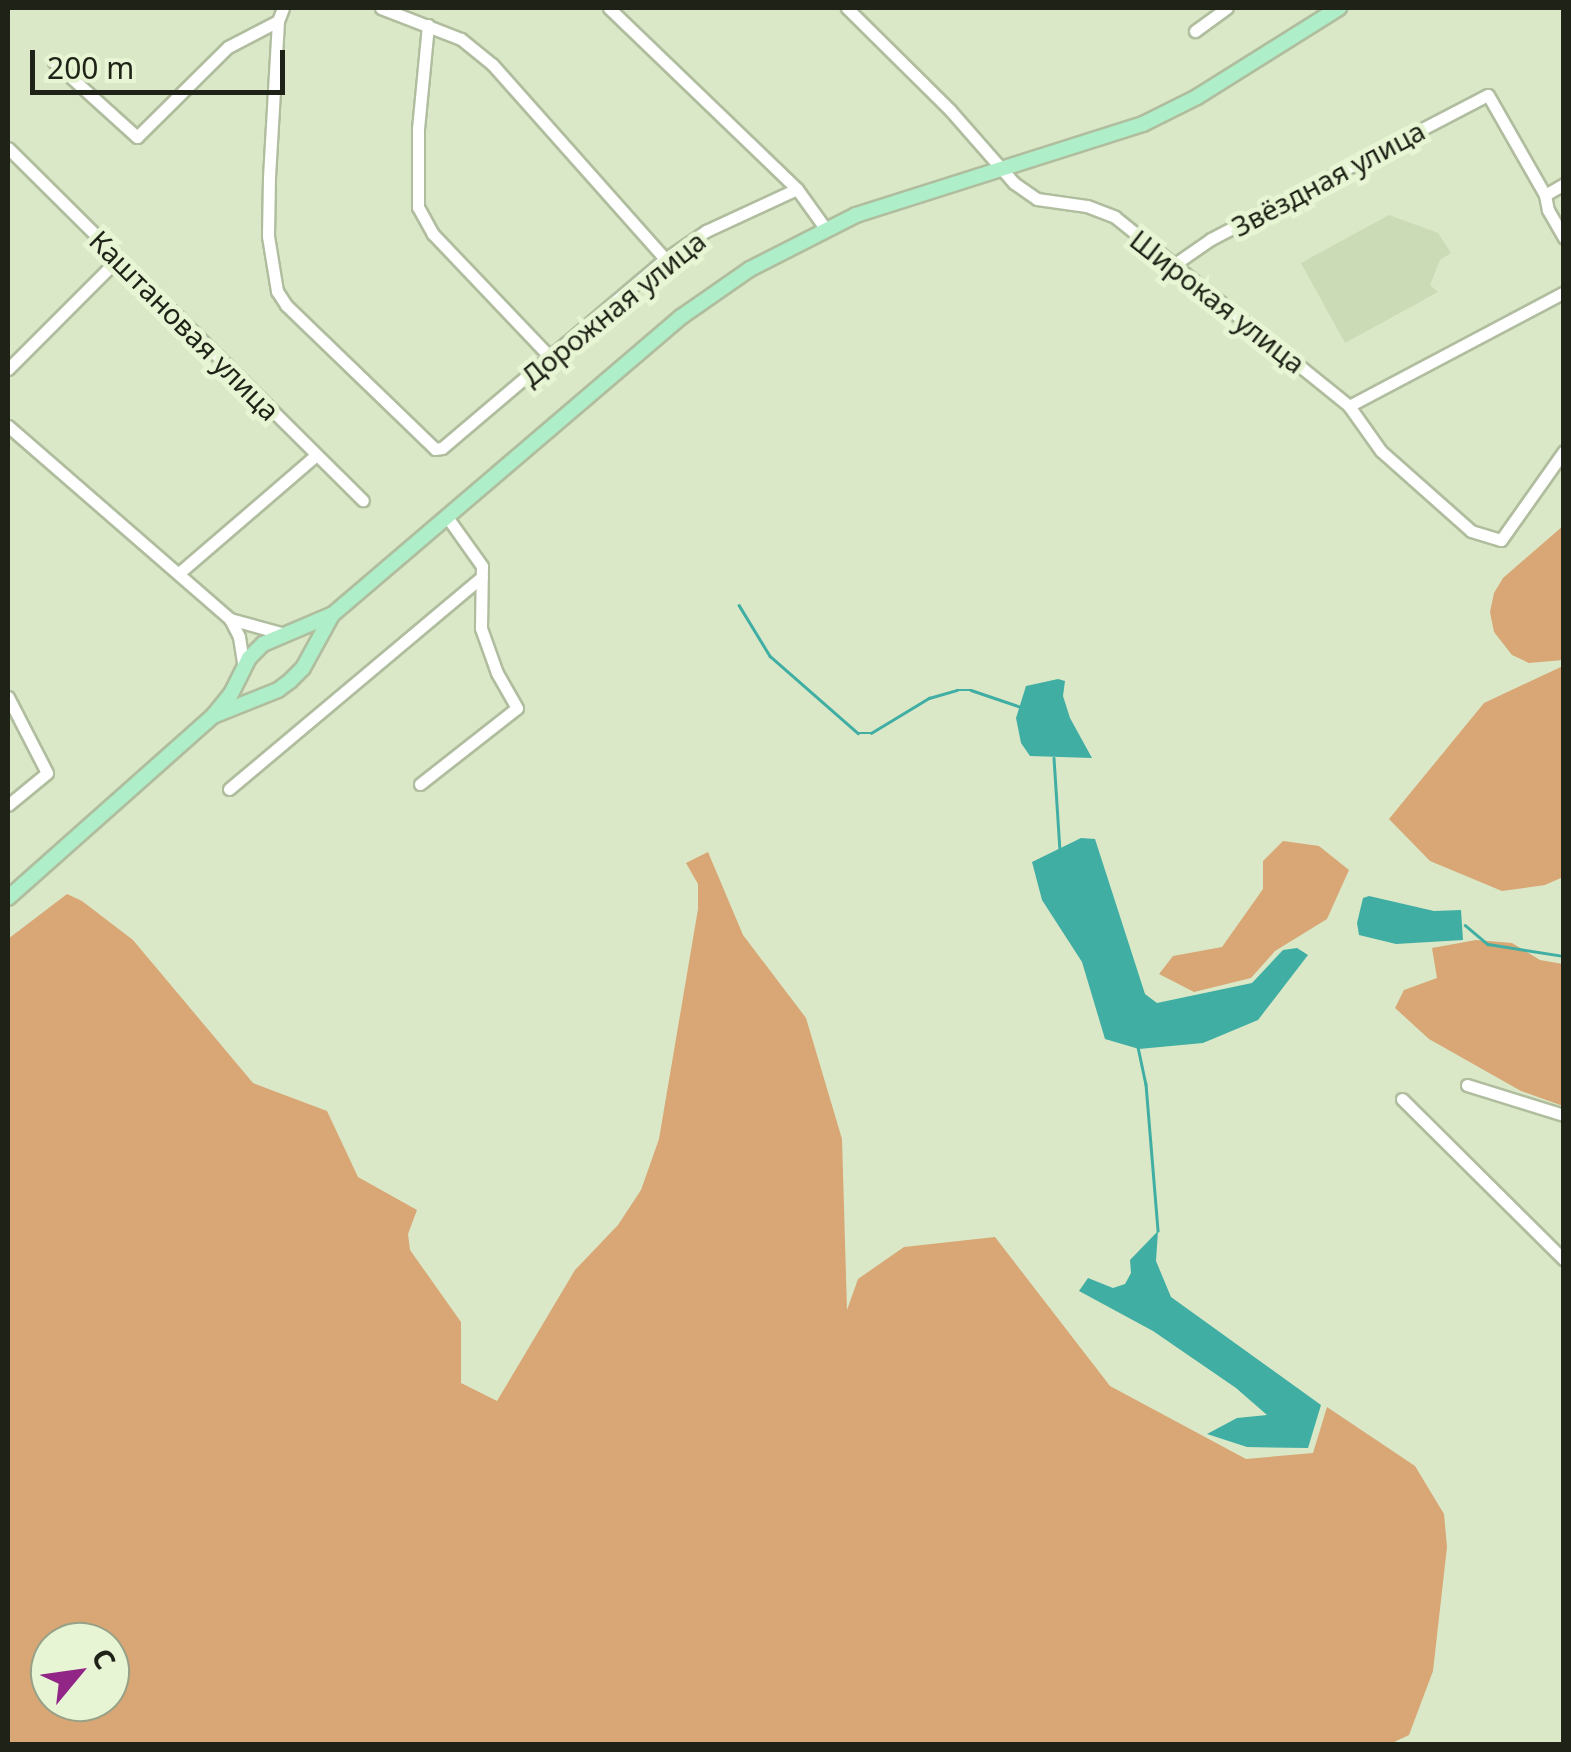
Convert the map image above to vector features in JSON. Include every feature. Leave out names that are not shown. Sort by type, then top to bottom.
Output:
[{"type":"main road","points":[[8,898],[213,716],[253,654],[281,633],[332,614],[681,317],[750,269],[825,228],[897,201],[1143,124],[1197,97],[1339,8]]},
{"type":"main road","points":[[213,716],[290,681],[308,658],[332,614]]},
{"type":"main road","points":[[281,633],[299,639],[308,658]]},
{"type":"main road","points":[[244,668],[254,688],[266,694]]},
{"type":"street","points":[[54,62],[136,137],[228,46],[278,21],[283,8]]},
{"type":"street","points":[[381,8],[461,39],[492,64],[665,258]]},
{"type":"street","points":[[609,8],[797,190],[825,228]]},
{"type":"street","name":"Широкая улица","points":[[847,8],[950,110],[1001,171],[1037,199],[1102,209],[1349,406],[1381,451],[1458,521],[1489,539],[1501,540],[1564,452]]},
{"type":"street","points":[[1194,31],[1227,8]]},
{"type":"street","name":"Дорожная улица","points":[[278,21],[268,236],[277,290],[286,304],[426,442],[442,448],[665,258],[706,230],[797,190]]},
{"type":"street","points":[[428,25],[417,145],[418,208],[433,234],[550,358]]},
{"type":"street","name":"Звёздная улица","points":[[1172,266],[1211,239],[1488,95],[1545,195]]},
{"type":"street","name":"Каштановая улица","points":[[8,148],[363,500]]},
{"type":"street","points":[[8,172],[19,160]]},
{"type":"street","points":[[1564,184],[1545,195],[1548,210],[1564,238]]},
{"type":"street","points":[[8,370],[119,258]]},
{"type":"street","points":[[1349,406],[1564,292]]},
{"type":"street","points":[[8,426],[230,619],[240,638],[244,668]]},
{"type":"street","points":[[179,574],[315,456]]},
{"type":"street","points":[[420,784],[518,708],[497,673],[481,628],[482,566],[447,517]]},
{"type":"street","points":[[228,789],[482,577]]},
{"type":"street","points":[[230,619],[281,633]]},
{"type":"street","points":[[8,698],[47,773],[8,805]]},
{"type":"street","points":[[1467,1084],[1564,1116]]},
{"type":"street","points":[[1402,1100],[1564,1260]]},
{"type":"shaded area","points":[[1389,215],[1438,233],[1451,253],[1440,260],[1430,285],[1438,292],[1345,343],[1301,263]]},
{"type":"shaded area","points":[[1563,526],[1563,660],[1529,663],[1512,655],[1494,632],[1490,612],[1494,593],[1503,578]]},
{"type":"shaded area","points":[[1563,666],[1563,877],[1545,885],[1502,891],[1430,861],[1389,819],[1484,703]]},
{"type":"shaded area","points":[[1283,841],[1319,846],[1349,870],[1327,919],[1275,951],[1251,978],[1194,992],[1159,974],[1173,956],[1222,947],[1263,889],[1263,861]]},
{"type":"shaded area","points":[[708,852],[743,935],[806,1018],[842,1139],[847,1310],[858,1279],[904,1247],[995,1237],[1110,1386],[1246,1459],[1313,1453],[1327,1407],[1415,1466],[1444,1514],[1447,1547],[1433,1671],[1409,1735],[1390,1744],[8,1744],[8,939],[67,894],[82,901],[133,940],[253,1083],[327,1111],[358,1177],[417,1210],[408,1234],[410,1250],[461,1322],[461,1383],[497,1401],[575,1270],[618,1225],[641,1190],[659,1139],[698,909],[698,884],[686,863]]},
{"type":"shaded area","points":[[1476,940],[1512,943],[1540,960],[1563,964],[1563,1106],[1521,1091],[1429,1039],[1395,1008],[1404,990],[1437,978],[1432,948]]},
{"type":"water","points":[[1065,681],[1063,696],[1070,718],[1092,758],[1030,756],[1021,743],[1016,718],[1026,686]]},
{"type":"water","points":[[1081,838],[1095,839],[1145,994],[1157,1003],[1252,983],[1283,950],[1297,948],[1308,955],[1258,1020],[1203,1043],[1139,1049],[1105,1039],[1082,962],[1042,900],[1032,862]]},
{"type":"water","points":[[1369,896],[1434,911],[1461,910],[1463,940],[1396,944],[1359,935],[1357,923],[1363,898]]},
{"type":"water","points":[[1158,1231],[1156,1261],[1171,1297],[1321,1405],[1308,1448],[1247,1447],[1207,1434],[1237,1418],[1267,1415],[1236,1388],[1153,1331],[1079,1291],[1088,1278],[1113,1288],[1125,1284],[1131,1273],[1130,1260]]},
{"type":"waterway","points":[[739,605],[770,656],[858,733],[871,733],[929,698],[957,690],[971,690],[1021,707]]},
{"type":"waterway","points":[[1054,758],[1060,850]]},
{"type":"waterway","points":[[1465,925],[1488,944],[1564,956]]},
{"type":"waterway","points":[[1138,1047],[1146,1084],[1158,1231]]}]
